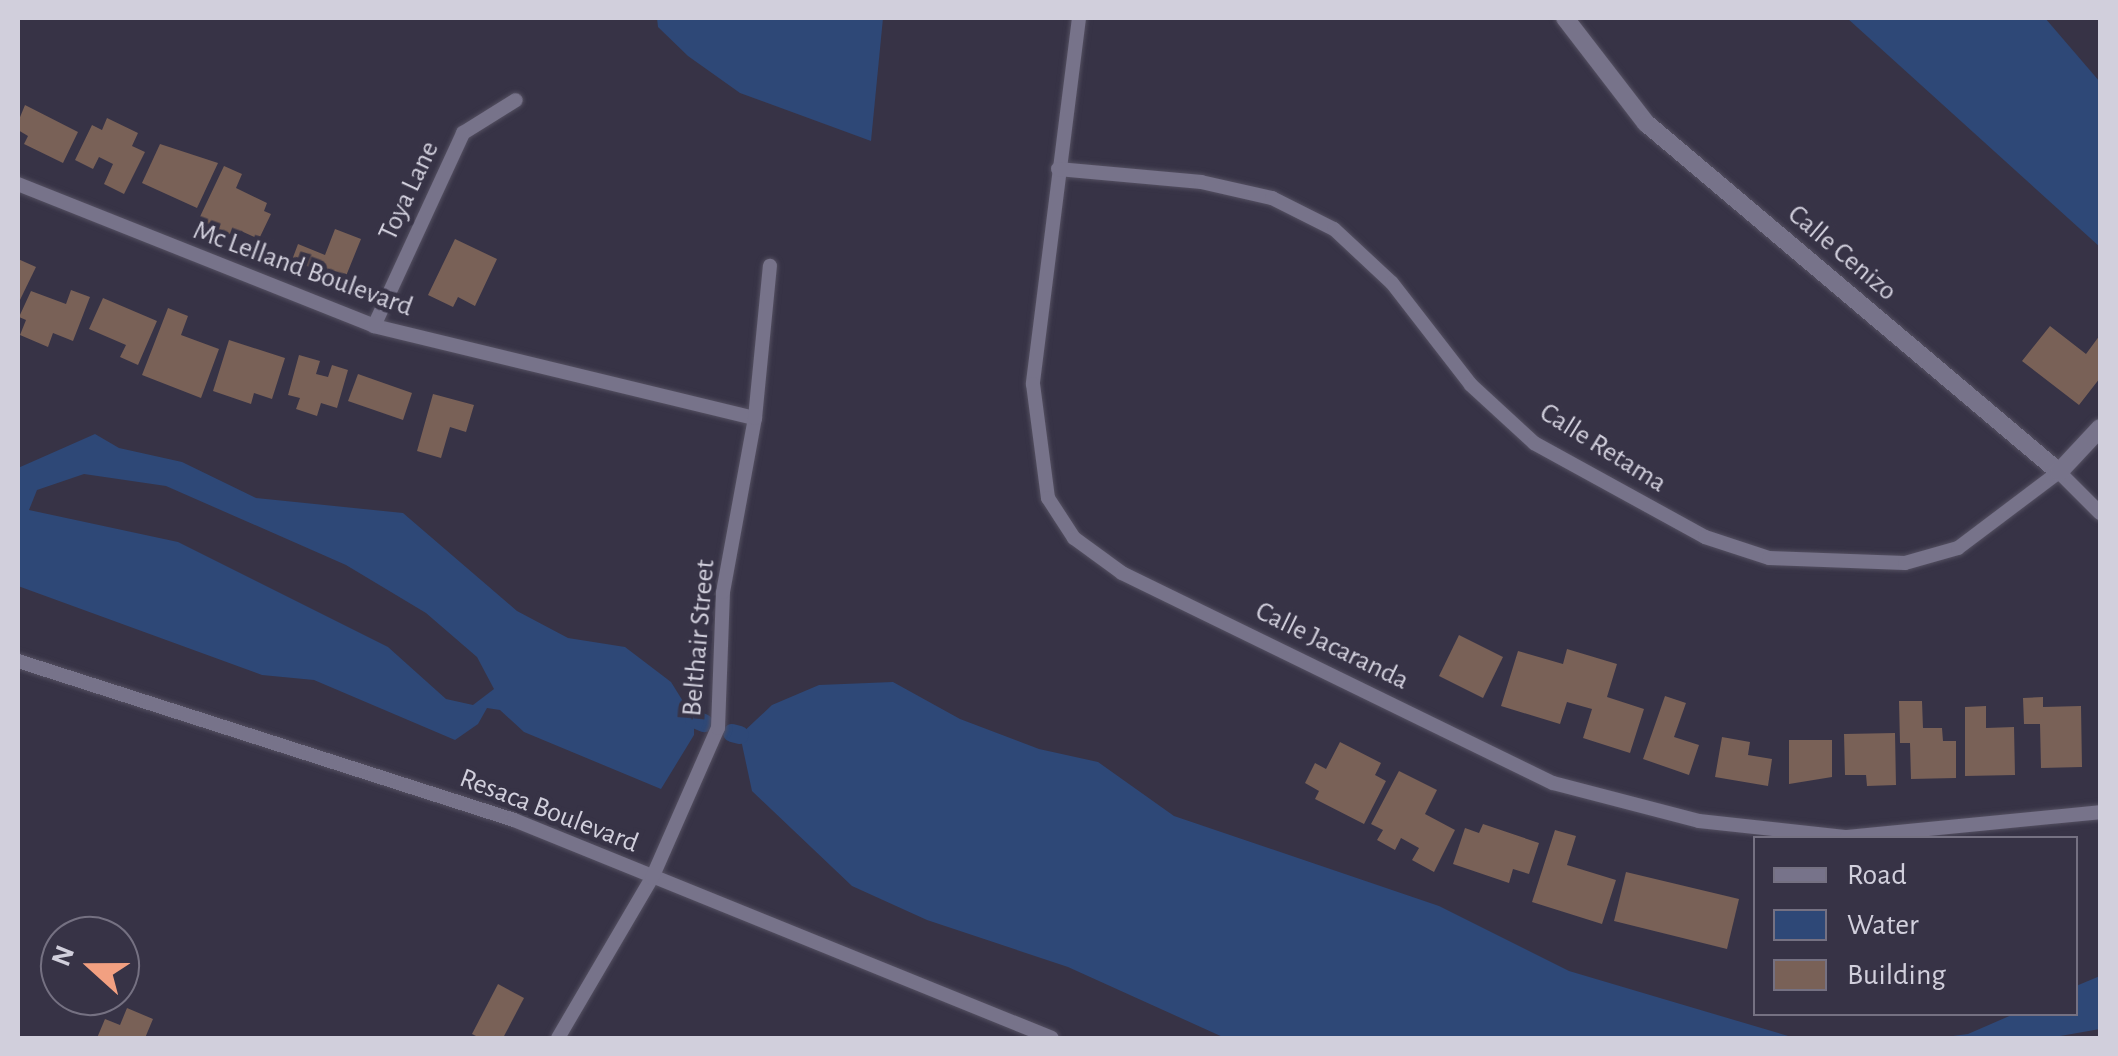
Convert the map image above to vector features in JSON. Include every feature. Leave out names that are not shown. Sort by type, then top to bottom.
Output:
[{"type":"street","name":"Calle Jacaranda","points":[[1079,18],[1033,384],[1048,498],[1074,538],[1122,573],[1553,783],[1699,821],[1838,836]]},
{"type":"street","name":"Calle Cenizo","points":[[1566,18],[1646,123],[2059,472],[2100,513]]},
{"type":"street","name":"Toya Lane","points":[[374,326],[463,132],[516,100]]},
{"type":"street","name":"Calle Retama","points":[[1058,169],[1219,186],[1272,198],[1334,229],[1392,283],[1470,385],[1534,444],[1638,506],[1769,558],[1905,563],[1958,548],[2059,472],[2100,428]]},
{"type":"street","name":"Mc Lelland Boulevard","points":[[18,184],[374,326],[756,418]]},
{"type":"street","name":"Belthair Street","points":[[558,1038],[652,878],[718,728],[723,592],[756,418],[770,266]]},
{"type":"street","name":"Resaca Boulevard","points":[[18,661],[514,820],[1052,1038]]},
{"type":"street","name":"Calle Jacaranda","points":[[1857,836],[2100,812]]},
{"type":"water","points":[[657,18],[883,18],[871,141],[740,93],[688,56],[658,27]]},
{"type":"water","points":[[1847,18],[2045,18],[2100,82],[2100,247]]},
{"type":"water","points":[[95,434],[119,448],[182,462],[256,498],[403,513],[517,611],[568,638],[625,647],[671,682],[694,719],[694,735],[661,789],[524,732],[500,710],[487,708],[478,724],[455,740],[314,680],[262,675],[18,586],[18,468]],"holes":[[[84,474],[166,486],[346,565],[426,613],[477,657],[494,689],[473,705],[446,699],[388,647],[178,542],[29,510],[37,490]]]},
{"type":"water","points":[[893,682],[960,719],[1039,749],[1098,762],[1174,816],[1439,906],[1569,971],[1795,1038],[1225,1038],[1068,967],[927,920],[852,886],[752,791],[740,735],[772,705],[819,685]]},
{"type":"water","points":[[2100,976],[2100,1029],[2049,1038],[1938,1038],[1968,1034],[2009,1016],[2078,1016],[2078,985]]},
{"type":"building","points":[[25,105],[78,132],[63,163],[24,144],[28,136],[18,130],[18,122]]},
{"type":"building","points":[[107,118],[138,133],[132,146],[145,152],[124,194],[104,184],[113,164],[99,157],[93,169],[75,160],[92,125],[102,130]]},
{"type":"building","points":[[160,144],[218,163],[197,208],[142,183]]},
{"type":"building","points":[[224,166],[242,174],[236,188],[267,203],[264,211],[271,214],[259,239],[241,231],[237,241],[197,223]]},
{"type":"building","points":[[335,229],[361,239],[344,281],[292,260],[298,244],[325,255]]},
{"type":"building","points":[[455,239],[497,259],[475,306],[458,297],[453,307],[428,295]]},
{"type":"building","points":[[18,259],[36,267],[18,304]]},
{"type":"building","points":[[71,290],[90,297],[73,341],[53,333],[48,347],[20,335],[26,320],[19,317],[31,291],[66,304]]},
{"type":"building","points":[[103,298],[157,321],[138,365],[120,357],[126,345],[89,329]]},
{"type":"building","points":[[168,308],[188,316],[181,335],[219,349],[201,398],[142,375]]},
{"type":"building","points":[[2050,326],[2086,354],[2100,335],[2100,378],[2079,405],[2022,361]]},
{"type":"building","points":[[229,340],[285,358],[272,399],[254,393],[251,404],[213,391]]},
{"type":"building","points":[[299,355],[320,361],[316,374],[328,377],[332,365],[348,370],[337,408],[321,403],[317,416],[296,409],[300,398],[288,395]]},
{"type":"building","points":[[358,374],[412,393],[403,420],[348,401]]},
{"type":"building","points":[[433,394],[474,405],[466,432],[450,427],[441,458],[417,451]]},
{"type":"building","points":[[1459,635],[1503,657],[1483,698],[1439,676]]},
{"type":"building","points":[[1567,649],[1617,664],[1607,697],[1644,709],[1630,753],[1583,738],[1592,709],[1567,702],[1560,724],[1501,706],[1518,651],[1563,664]]},
{"type":"building","points":[[1665,696],[1686,703],[1674,737],[1699,745],[1689,775],[1643,759]]},
{"type":"building","points":[[2043,697],[2043,707],[2081,706],[2082,767],[2041,768],[2040,724],[2024,724],[2023,698]]},
{"type":"building","points":[[1899,701],[1922,701],[1923,728],[1942,728],[1943,741],[1956,741],[1956,778],[1911,779],[1910,743],[1900,743]]},
{"type":"building","points":[[1986,706],[1986,728],[2014,727],[2015,775],[1965,776],[1965,707]]},
{"type":"building","points":[[1895,733],[1896,785],[1867,786],[1866,775],[1845,775],[1844,734]]},
{"type":"building","points":[[1722,737],[1750,742],[1748,755],[1772,759],[1768,786],[1715,777]]},
{"type":"building","points":[[1789,740],[1832,740],[1832,777],[1789,784]]},
{"type":"building","points":[[1340,742],[1381,763],[1375,775],[1386,781],[1364,824],[1315,799],[1319,791],[1305,783],[1315,763],[1326,769]]},
{"type":"building","points":[[1399,771],[1437,790],[1425,814],[1455,830],[1434,872],[1412,860],[1419,848],[1401,838],[1395,850],[1377,840],[1383,830],[1371,824]]},
{"type":"building","points":[[1483,824],[1539,843],[1529,874],[1513,869],[1509,883],[1453,864],[1465,828],[1479,833]]},
{"type":"building","points":[[1555,830],[1576,836],[1567,865],[1616,880],[1602,924],[1532,902]]},
{"type":"building","points":[[1626,872],[1739,899],[1727,949],[1614,921]]},
{"type":"building","points":[[498,984],[524,998],[503,1038],[480,1038],[472,1034]]},
{"type":"building","points":[[140,1014],[153,1019],[145,1038],[97,1038],[105,1019],[120,1025],[124,1016]]},
{"type":"waterway","points":[[694,719],[704,723]]},
{"type":"waterway","points":[[732,733],[740,735]]}]
